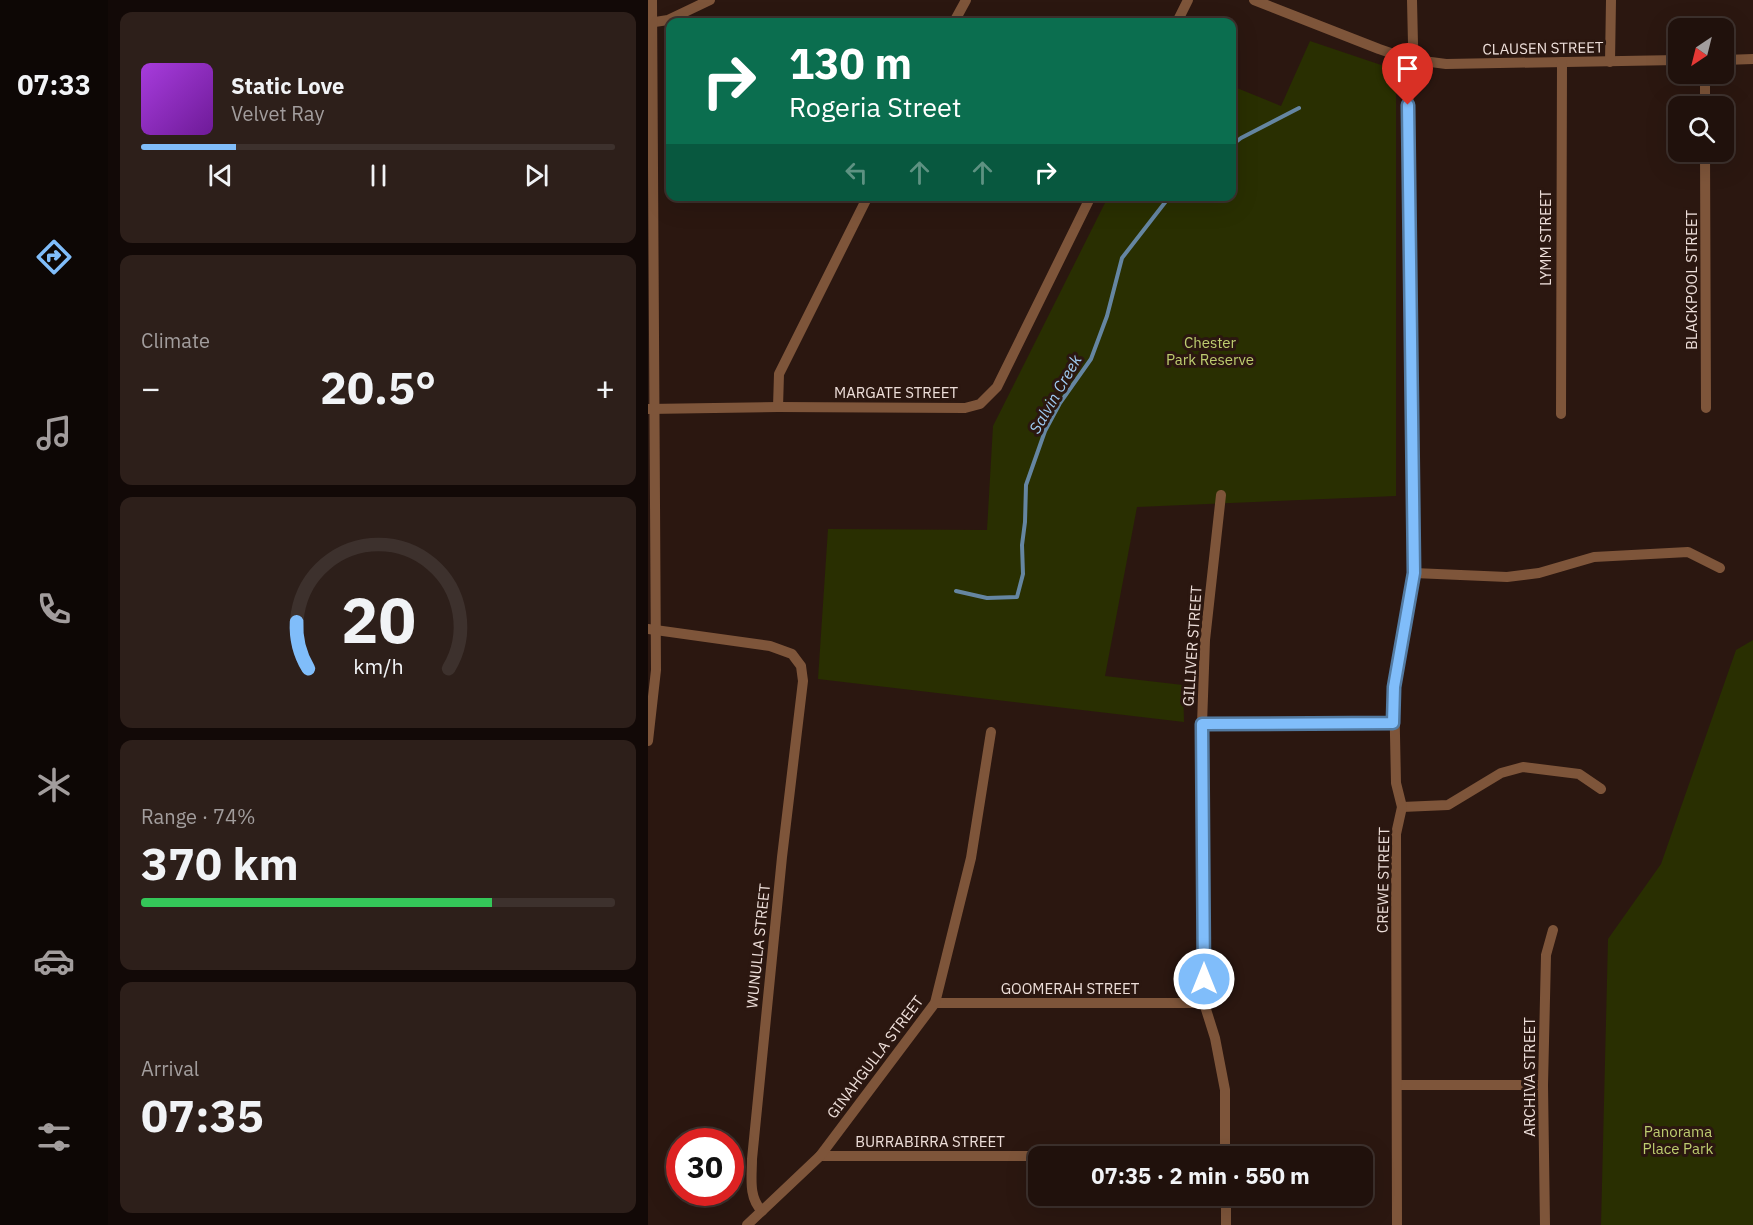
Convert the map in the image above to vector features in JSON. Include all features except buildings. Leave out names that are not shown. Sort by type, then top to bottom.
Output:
[{"type":"street","points":[[648,741],[656,670],[652,629],[650,22],[652,0]]},
{"type":"street","points":[[672,18],[710,0]]},
{"type":"street","points":[[956,18],[966,0]]},
{"type":"street","points":[[1179,18],[1188,0]]},
{"type":"street","name":"CLAUSEN STREET","points":[[1254,0],[1379,49],[1408,58],[1446,64],[1668,60]]},
{"type":"street","name":"CREWE STREET","points":[[1397,1225],[1396,834],[1402,807],[1396,783],[1393,723],[1394,687],[1414,573],[1408,58],[1413,44],[1412,0]]},
{"type":"street","points":[[1610,62],[1611,0]]},
{"type":"street","points":[[650,22],[666,20]]},
{"type":"street","points":[[1734,60],[1753,59]]},
{"type":"street","name":"LYMM STREET","points":[[1561,414],[1562,62]]},
{"type":"street","name":"BLACKPOOL STREET","points":[[1705,162],[1706,408]]},
{"type":"street","points":[[778,407],[779,374],[865,201]]},
{"type":"street","name":"MARGATE STREET","points":[[651,409],[965,408],[980,404],[997,387],[1089,201]]},
{"type":"street","name":"GILLIVER STREET","points":[[1221,495],[1205,640],[1202,724],[1204,1002],[1215,1038],[1225,1090],[1225,1146]]},
{"type":"street","points":[[1414,573],[1507,577],[1539,573],[1594,557],[1688,552],[1720,568]]},
{"type":"street","name":"WUNULLA STREET","points":[[652,629],[770,646],[792,654],[801,666],[803,681],[782,857],[752,1159],[752,1192],[755,1204],[762,1210]]},
{"type":"street","points":[[1202,724],[1393,723]]},
{"type":"street","name":"GINAHGULLA STREET","points":[[747,1225],[820,1156],[935,1003],[971,858],[991,732]]},
{"type":"street","points":[[1402,807],[1448,805],[1501,773],[1522,767],[1579,774],[1601,789]]},
{"type":"street","name":"ARCHIVA STREET","points":[[1545,1225],[1543,1085],[1546,955],[1553,930]]},
{"type":"street","name":"GOOMERAH STREET","points":[[935,1003],[1204,1002]]},
{"type":"street","points":[[1397,1084],[1543,1085]]},
{"type":"street","name":"BURRABIRRA STREET","points":[[820,1156],[1028,1156]]},
{"type":"street","points":[[1226,1206],[1226,1225]]},
{"type":"green space","name":"Chester Park Reserve","points":[[1310,41],[1396,70],[1396,496],[1137,507],[1105,676],[1183,685],[1184,722],[818,679],[828,529],[987,530],[993,426],[1106,201],[1236,201],[1236,88],[1281,106]]},
{"type":"green space","name":"Panorama Place Park","points":[[1753,640],[1753,1225],[1601,1225],[1608,939],[1661,864],[1736,650]]},
{"type":"waterway","name":"Salvin Creek","points":[[1236,142],[1299,108]]},
{"type":"waterway","name":"Salvin Creek","points":[[956,591],[987,598],[1017,597],[1023,574],[1022,545],[1026,485],[1045,431],[1060,403],[1091,359],[1107,316],[1122,258],[1166,201]]},
{"type":"route","points":[[1204,979],[1202,724],[1393,723],[1394,687],[1414,573],[1408,105]]}]
